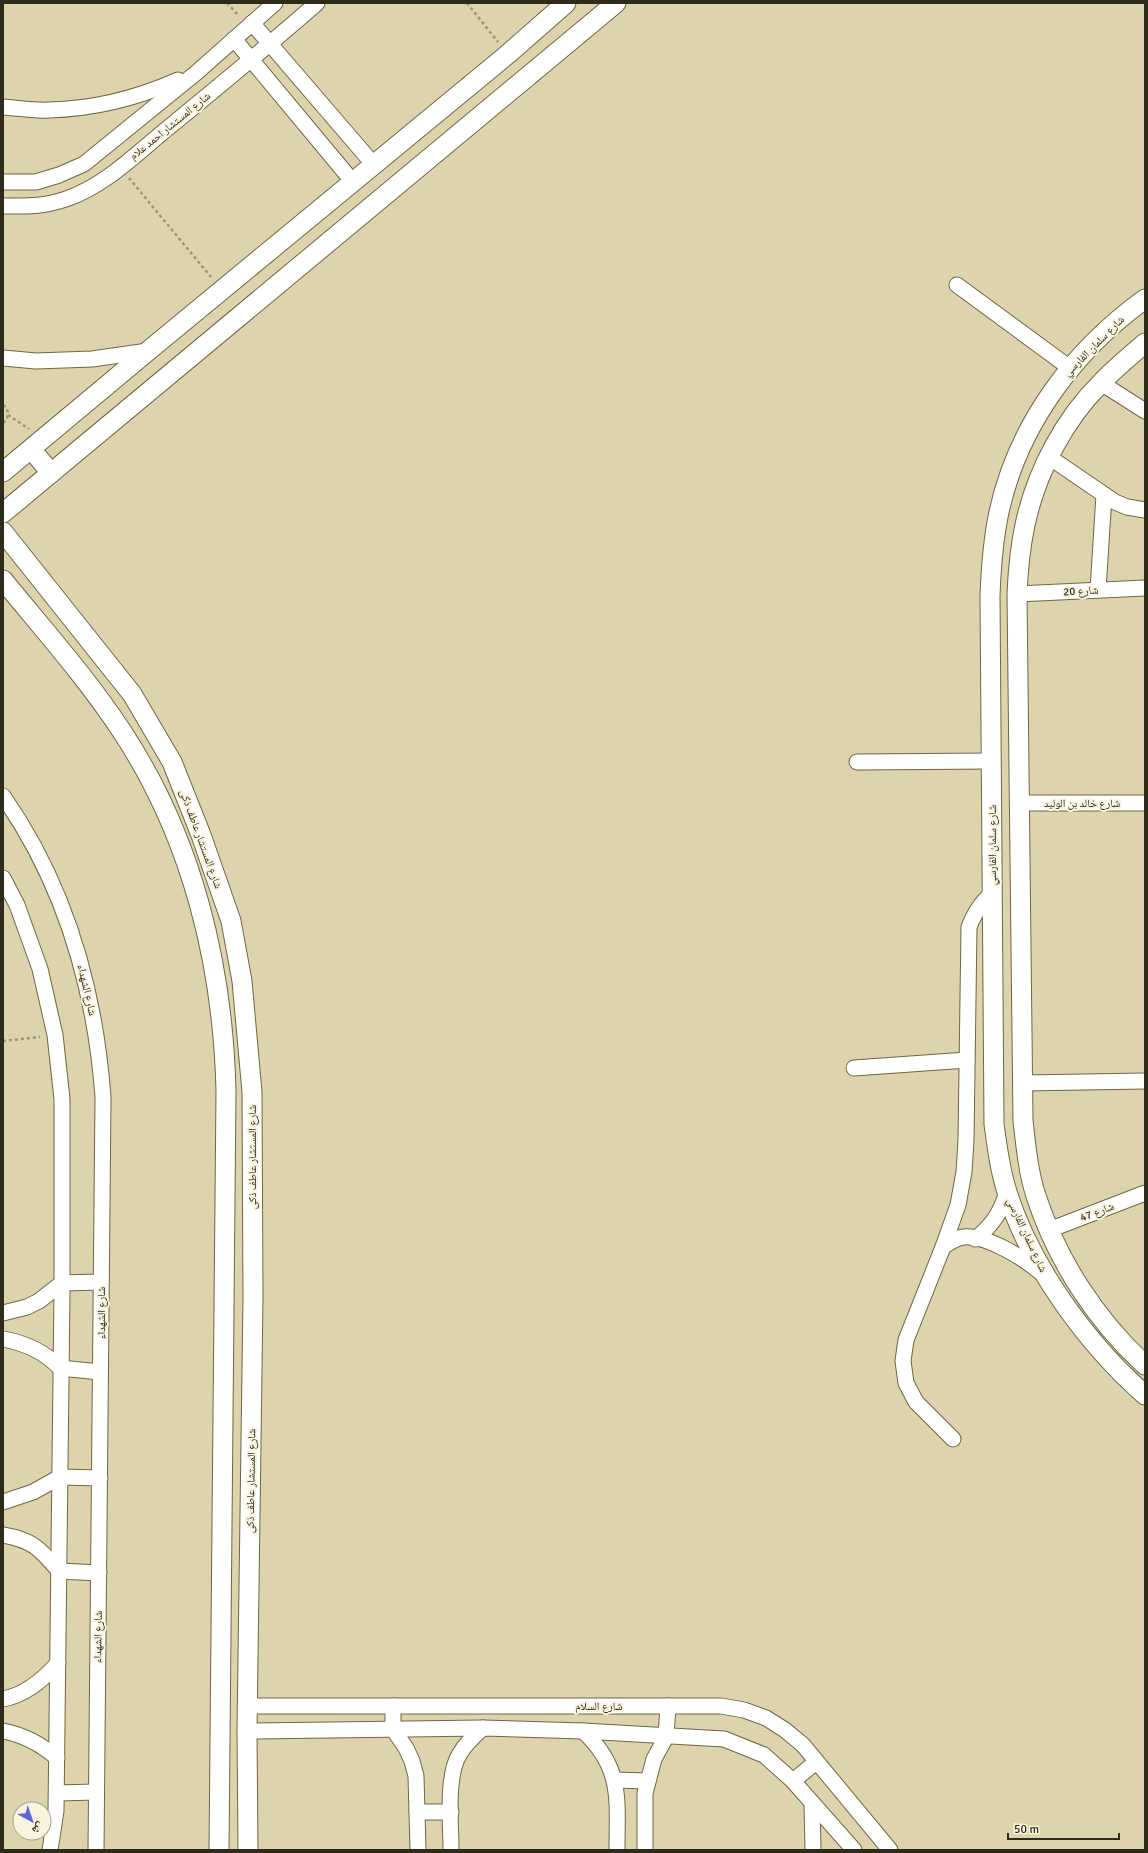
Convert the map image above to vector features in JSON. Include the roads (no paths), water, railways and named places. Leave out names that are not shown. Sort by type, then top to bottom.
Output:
[{"type":"street","points":[[3,182],[36,182],[60,175],[84,164],[196,73],[274,3]]},
{"type":"street","name":"شارع المستشار احمد علام","points":[[3,206],[37,206],[67,198],[95,185],[120,167],[252,59],[317,3]]},
{"type":"street","points":[[3,472],[508,54],[566,3]]},
{"type":"street","points":[[3,513],[616,3]]},
{"type":"street","points":[[252,23],[374,165]]},
{"type":"street","points":[[234,39],[353,182]]},
{"type":"street","points":[[3,107],[49,110],[99,106],[149,93],[196,73]]},
{"type":"street","points":[[36,182],[37,206]]},
{"type":"street","points":[[957,285],[1070,368]]},
{"type":"street","name":"شارع سلمان الفارسي","points":[[1142,305],[1105,333],[1070,368],[1049,395],[1028,432],[1011,471],[999,512],[992,554],[991,589],[994,1124],[998,1158],[1016,1218],[1048,1278],[1072,1315],[1098,1349],[1145,1395]]},
{"type":"street","name":"شارع سلمان الفارسي","points":[[1145,343],[1101,383],[1064,430],[1049,457],[1035,490],[1025,524],[1019,560],[1017,594],[1023,1121],[1027,1158],[1036,1195],[1049,1230],[1067,1267],[1089,1302],[1115,1334],[1145,1364]]},
{"type":"street","points":[[3,358],[36,361],[92,359],[148,351]]},
{"type":"street","points":[[1101,383],[1145,411]]},
{"type":"street","points":[[37,444],[50,473]]},
{"type":"street","points":[[1049,457],[1104,495],[1127,507],[1145,510]]},
{"type":"street","points":[[1098,590],[1104,495]]},
{"type":"street","name":"شارع المستشار عاطف ذكى","points":[[3,532],[42,579],[132,694],[172,762],[201,835],[231,921],[242,982],[252,1092],[253,1305],[247,1731],[248,1850]]},
{"type":"street","points":[[18,598],[42,579]]},
{"type":"street","name":"شارع المستشار عاطف ذكى","points":[[3,580],[103,703],[140,761],[171,823],[184,855],[197,894],[212,954],[223,1022],[226,1091],[219,1850]]},
{"type":"street","name":"شارع 20","points":[[1017,594],[1145,588]]},
{"type":"street","points":[[857,762],[992,761]]},
{"type":"street","name":"شارع الشهداء","points":[[3,796],[38,853],[61,904],[80,958],[93,1012],[103,1097],[96,1850]]},
{"type":"street","name":"شارع خالد بن الوليد","points":[[1020,803],[1145,803]]},
{"type":"street","points":[[3,878],[17,905],[38,962],[49,1002],[61,1078],[63,1114],[57,1758],[56,1811],[50,1850]]},
{"type":"street","points":[[953,1439],[916,1402],[906,1383],[903,1361],[906,1340],[943,1247],[958,1204],[964,1172],[969,927],[974,914],[982,902],[993,892]]},
{"type":"street","points":[[854,1068],[967,1060]]},
{"type":"street","points":[[1023,1083],[1145,1081]]},
{"type":"street","points":[[975,1238],[985,1232],[996,1218],[1004,1203],[1007,1192]]},
{"type":"street","name":"شارع 47","points":[[1049,1230],[1145,1193]]},
{"type":"street","points":[[943,1247],[953,1240],[964,1237],[975,1238],[1002,1247],[1020,1257],[1048,1278]]},
{"type":"street","points":[[3,1313],[27,1307],[44,1297],[62,1283],[101,1282]]},
{"type":"street","points":[[3,1338],[21,1343],[42,1353],[52,1359],[60,1368],[100,1372]]},
{"type":"street","points":[[3,1502],[33,1492],[60,1477],[100,1478]]},
{"type":"street","points":[[222,1489],[251,1491]]},
{"type":"street","points":[[3,1535],[31,1543],[41,1550],[59,1571],[99,1573]]},
{"type":"street","points":[[3,1699],[30,1688],[45,1677],[58,1663]]},
{"type":"street","name":"شارع السلام","points":[[248,1706],[721,1706],[744,1710],[766,1718],[785,1730],[803,1745],[890,1850]]},
{"type":"street","points":[[393,1706],[393,1729],[406,1748],[412,1761],[416,1776],[418,1850]]},
{"type":"street","points":[[645,1850],[645,1793],[654,1759],[666,1737],[668,1706]]},
{"type":"street","points":[[451,1850],[451,1774],[458,1756],[469,1740],[483,1728]]},
{"type":"street","points":[[247,1731],[483,1728],[583,1731],[666,1737],[724,1739],[764,1755],[793,1781],[854,1850]]},
{"type":"street","points":[[3,1731],[30,1739],[57,1758]]},
{"type":"street","points":[[583,1731],[595,1742],[604,1754],[614,1780],[617,1800],[616,1850]]},
{"type":"street","points":[[793,1781],[816,1762]]},
{"type":"street","points":[[614,1780],[648,1781]]},
{"type":"street","points":[[56,1794],[96,1792]]},
{"type":"street","points":[[812,1803],[813,1850]]},
{"type":"street","points":[[417,1812],[451,1812]]}]
